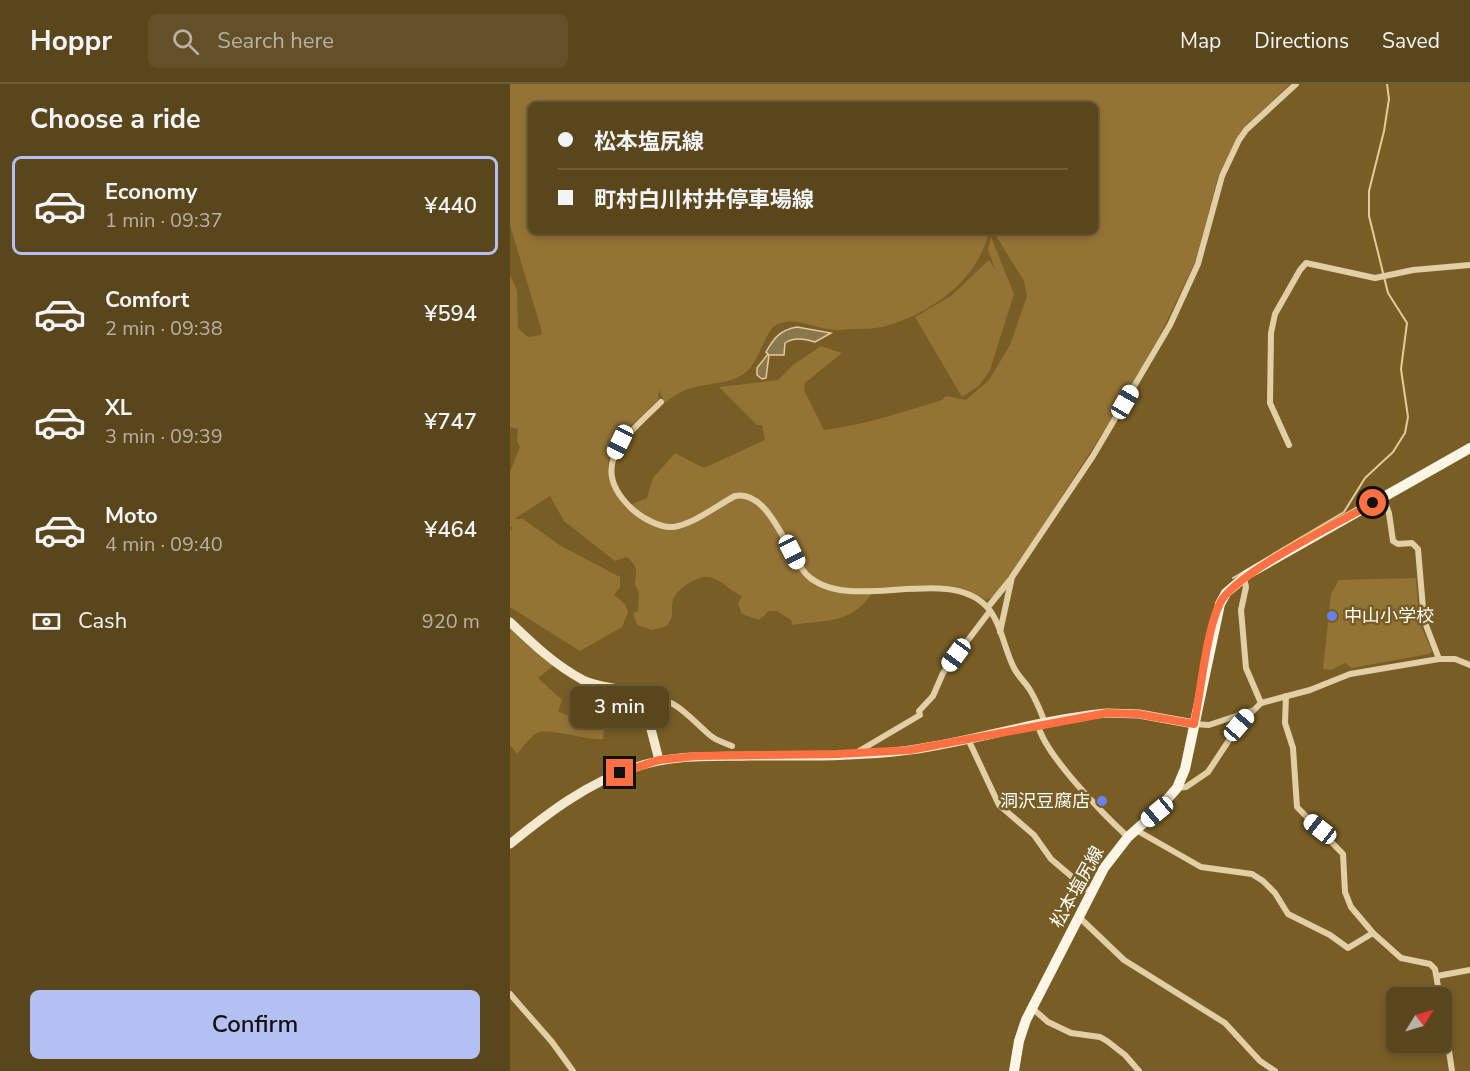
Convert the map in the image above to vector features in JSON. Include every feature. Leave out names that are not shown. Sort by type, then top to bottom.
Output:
[{"type":"main road","name":"松本塩尻線","points":[[1014,1071],[1019,1041],[1032,1008],[1110,860],[1132,833],[1169,800],[1177,788],[1185,769],[1220,604],[1226,593],[1244,578],[1470,448]]},
{"type":"main road","points":[[510,622],[558,665],[586,682],[637,694],[644,702],[659,760]]},
{"type":"main road","points":[[510,844],[554,809],[588,788],[635,767],[659,760],[696,756],[854,754],[910,750],[1107,713],[1138,714],[1194,724]]},
{"type":"street","points":[[854,754],[920,715],[919,711],[933,696],[943,673],[1012,577],[1094,456],[1170,325],[1198,264],[1222,176],[1239,140],[1246,130],[1296,84]]},
{"type":"street","points":[[1289,445],[1270,403],[1271,333],[1275,314],[1306,263],[1375,278],[1413,270],[1470,265]]},
{"type":"street","points":[[661,402],[620,442],[611,460],[610,476],[621,497],[640,516],[672,527],[688,522],[735,496],[742,495],[752,498],[763,508],[787,540],[798,564],[808,576],[821,584],[838,589],[882,591],[938,588],[972,594],[989,609],[1015,670],[1030,690],[1044,740],[1108,819],[1201,867],[1252,874],[1275,892],[1288,914],[1330,935],[1348,948],[1373,933]]},
{"type":"street","points":[[1383,497],[1389,513],[1393,541],[1398,544],[1412,543],[1418,549],[1424,620],[1439,659]]},
{"type":"street","points":[[1000,632],[1012,577]]},
{"type":"street","points":[[1244,578],[1246,587],[1241,610],[1246,668],[1261,703]]},
{"type":"street","points":[[1177,788],[1186,787],[1208,772],[1224,744],[1251,711],[1261,703],[1310,690],[1350,674],[1439,659],[1455,658],[1470,665]]},
{"type":"street","points":[[1286,696],[1285,723],[1293,748],[1297,807],[1343,854],[1345,892],[1351,907],[1373,933],[1401,958],[1430,964],[1437,976],[1438,987]]},
{"type":"street","points":[[644,702],[651,698],[660,699],[680,708],[712,738],[732,746]]},
{"type":"street","points":[[1194,724],[1209,725],[1251,711]]},
{"type":"street","points":[[968,739],[999,805],[1034,835],[1051,860],[1091,893]]},
{"type":"street","points":[[1079,917],[1124,960],[1225,1023],[1260,1061],[1275,1071]]},
{"type":"street","points":[[1437,976],[1470,970]]},
{"type":"street","points":[[510,994],[552,1042],[573,1071]]},
{"type":"street","points":[[1032,1008],[1048,1022],[1071,1033],[1107,1041],[1125,1054],[1139,1071]]},
{"type":"street","points":[[1449,1053],[1452,1071]]},
{"type":"shaded area","points":[[510,84],[1290,84],[1241,131],[1218,176],[1196,260],[1162,331],[1116,412],[1013,572],[994,596],[986,600],[960,588],[946,586],[875,588],[858,609],[849,614],[829,620],[792,625],[791,620],[777,611],[769,611],[759,620],[742,614],[738,604],[742,596],[717,580],[706,577],[689,583],[680,590],[673,600],[672,615],[667,626],[652,630],[637,625],[633,613],[638,611],[639,593],[635,584],[636,569],[633,564],[627,557],[615,561],[564,521],[550,496],[514,519],[523,519],[561,546],[620,577],[620,587],[614,595],[625,604],[628,612],[622,627],[580,651],[510,607],[510,531],[513,527],[510,527],[510,472],[520,447],[517,441],[518,429],[510,427],[510,275],[517,290],[518,328],[528,337],[541,335],[510,225]],"holes":[[[528,102],[1098,102],[1098,234],[995,234],[1024,281],[1027,296],[1010,345],[989,380],[966,400],[946,396],[942,400],[883,418],[824,430],[804,390],[805,383],[842,353],[821,346],[793,365],[778,380],[719,387],[757,425],[762,425],[765,440],[704,468],[675,453],[653,478],[647,498],[625,507],[614,489],[609,474],[609,460],[621,436],[658,400],[659,390],[665,403],[686,390],[736,378],[745,373],[755,362],[769,333],[778,324],[793,322],[834,330],[870,328],[886,326],[920,312],[951,292],[964,279],[984,248],[988,234],[528,234]]]},
{"type":"shaded area","points":[[991,237],[1014,294],[990,370],[979,386],[962,397],[915,317],[951,296],[989,260],[996,271],[988,250]]},
{"type":"shaded area","points":[[797,327],[831,333],[815,342],[796,339],[785,343],[784,355],[769,355],[766,378],[762,379],[757,375],[757,368],[768,354],[766,352],[772,343],[778,335]]},
{"type":"shaded area","points":[[1416,578],[1419,622],[1432,651],[1429,654],[1352,668],[1345,663],[1331,670],[1323,669],[1331,594],[1339,580]]},
{"type":"shaded area","points":[[510,627],[553,666],[538,678],[562,700],[558,711],[598,725],[604,729],[603,739],[550,732],[537,733],[517,754],[510,745]]},
{"type":"waterway","points":[[1233,578],[1344,512],[1365,478],[1393,452],[1405,433],[1408,417],[1401,369],[1407,323],[1388,293],[1369,216],[1369,191],[1384,131],[1389,99],[1387,84]]},
{"type":"place","name":"中山小学校","points":[[1332,616]]},
{"type":"place","name":"洞沢豆腐店","points":[[1102,801]]},
{"type":"route","points":[[620,773],[659,760],[696,756],[837,754],[910,750],[1107,713],[1138,714],[1194,724],[1214,623],[1226,593],[1248,574],[1373,503]]}]
